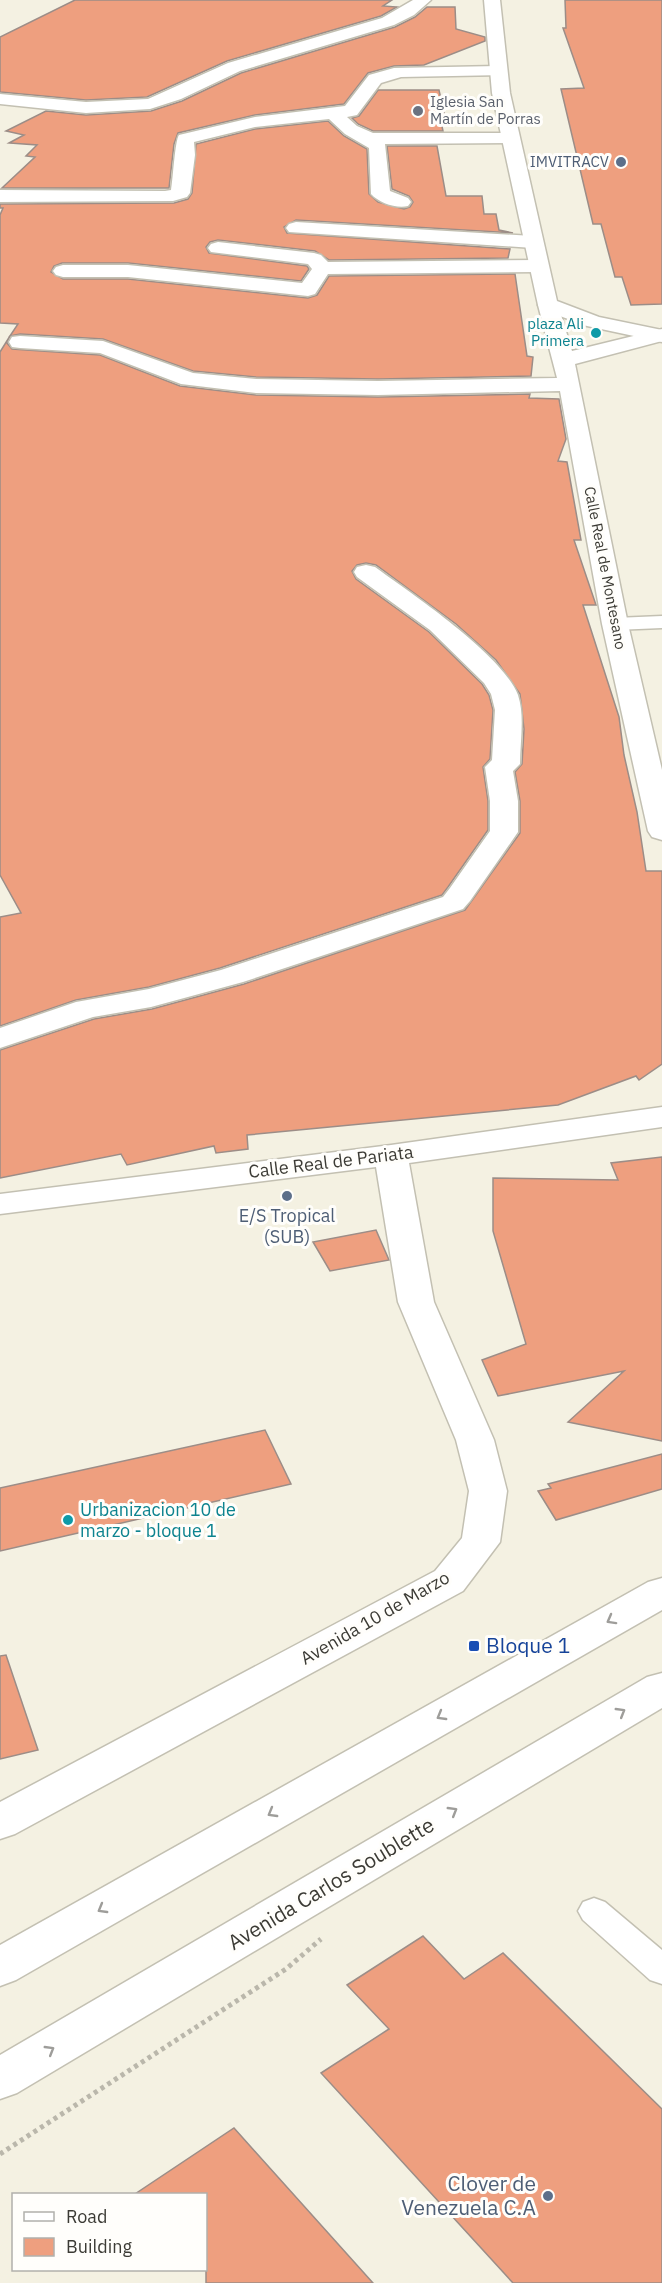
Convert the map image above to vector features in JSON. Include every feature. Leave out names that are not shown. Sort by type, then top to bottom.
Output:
[{"type":"street","points":[[0,99],[73,107],[140,106],[167,99],[231,68],[386,22],[423,0]]},
{"type":"street","name":"Calle Real de Montesano","points":[[492,0],[492,26],[510,138],[537,266],[570,384],[615,624],[662,831]]},
{"type":"street","points":[[0,196],[166,197],[180,194],[186,155],[184,139],[255,122],[351,111],[375,79],[400,72],[498,71]]},
{"type":"street","points":[[333,113],[351,130],[370,139],[378,147],[381,194],[401,202]]},
{"type":"street","points":[[370,139],[510,138]]},
{"type":"street","points":[[296,228],[533,243]]},
{"type":"street","points":[[63,271],[128,271],[308,290],[330,230]]},
{"type":"street","points":[[218,248],[382,270],[537,266]]},
{"type":"street","points":[[548,305],[594,322],[661,335]]},
{"type":"street","points":[[564,360],[661,335]]},
{"type":"street","points":[[20,342],[103,346],[189,379],[256,386],[378,388],[570,384]]},
{"type":"street","points":[[0,1039],[87,1009],[151,998],[232,976],[453,903],[469,886],[489,849],[504,832],[504,801],[499,767],[506,764],[508,710],[504,693],[494,678],[439,625],[366,572]]},
{"type":"street","name":"Calle Real de Pariata","points":[[0,1204],[391,1155],[662,1117]]},
{"type":"street","name":"Avenida 10 de Marzo","points":[[0,1822],[449,1581],[481,1542],[488,1491],[475,1440],[416,1302],[391,1155]]},
{"type":"street","points":[[0,1967],[662,1592]]},
{"type":"street","name":"Avenida Carlos Soublette","points":[[0,2079],[662,1688]]},
{"type":"lane","points":[[615,624],[662,622]]},
{"type":"lane","points":[[594,1911],[662,1970]]},
{"type":"building","points":[[75,0],[392,0],[383,6],[397,7],[381,16],[227,61],[147,97],[86,100],[0,92],[0,37]]},
{"type":"building","points":[[565,0],[662,0],[662,304],[631,305],[622,277],[615,277],[601,224],[593,224],[561,89],[584,88],[563,28],[566,28]]},
{"type":"building","points":[[427,7],[455,7],[456,29],[485,37],[485,41],[424,65],[394,66],[368,73],[344,104],[255,115],[178,133],[174,144],[169,188],[2,188],[35,157],[26,156],[37,145],[9,143],[24,135],[6,131],[46,111],[86,115],[151,111],[182,101],[241,73],[395,27],[415,17]]},
{"type":"building","points":[[378,90],[439,90],[446,122],[441,122],[443,131],[373,131],[358,124],[352,118],[359,116]]},
{"type":"building","points":[[328,121],[344,136],[367,149],[369,194],[378,202],[404,209],[410,207],[413,202],[409,196],[392,189],[387,146],[437,146],[446,196],[482,196],[484,214],[496,214],[499,230],[513,233],[296,220],[284,227],[287,233],[510,249],[508,258],[329,260],[315,251],[218,240],[210,242],[206,247],[209,253],[307,266],[309,269],[301,281],[128,263],[62,263],[54,266],[51,272],[63,279],[128,279],[308,298],[317,295],[329,276],[515,274],[527,356],[533,357],[531,376],[378,379],[256,377],[193,371],[103,339],[20,334],[10,336],[18,324],[0,323],[0,215],[3,208],[0,208],[0,204],[174,203],[188,199],[192,193],[196,144],[255,129]]},
{"type":"building","points":[[10,336],[7,343],[12,349],[100,355],[180,386],[256,395],[378,397],[530,394],[529,398],[559,399],[566,439],[558,461],[567,462],[581,540],[574,540],[596,605],[583,605],[619,717],[646,871],[662,871],[662,1064],[639,1080],[636,1076],[558,1105],[247,1135],[248,1149],[216,1153],[214,1146],[127,1165],[121,1154],[0,1178],[0,1050],[94,1019],[152,1009],[244,984],[465,910],[520,833],[520,801],[515,772],[522,764],[524,729],[520,694],[496,660],[456,624],[376,565],[366,563],[357,565],[352,571],[356,579],[429,632],[482,684],[489,695],[493,710],[490,759],[483,767],[488,801],[488,830],[442,895],[220,968],[149,987],[76,1000],[0,1026],[0,917],[21,913],[0,875],[0,352]]},
{"type":"building","points":[[662,1157],[662,1441],[568,1422],[624,1371],[498,1396],[482,1360],[526,1344],[493,1231],[493,1178],[618,1180],[611,1163]]},
{"type":"building","points":[[376,1230],[389,1260],[330,1271],[313,1242]]},
{"type":"building","name":"Urbanizacion 10 de marzo - bloque 1","points":[[265,1430],[291,1484],[0,1551],[0,1488]]},
{"type":"building","points":[[662,1454],[662,1489],[556,1520],[538,1491],[551,1488],[548,1484]]},
{"type":"building","points":[[6,1655],[38,1750],[0,1759],[0,1656]]},
{"type":"building","name":"Clover de Venezuela C.A","points":[[423,1936],[464,1979],[503,1953],[662,2109],[662,2283],[513,2283],[321,2073],[389,2029],[347,1985]]},
{"type":"building","points":[[234,2128],[373,2283],[206,2283],[207,2193],[136,2193]]},
{"type":"place","name":"Iglesia San Martín de Porras","points":[[418,111]]},
{"type":"place","name":"IMVITRACV","points":[[621,162]]},
{"type":"place","name":"plaza Ali Primera","points":[[596,333]]},
{"type":"place","name":"E/S Tropical (SUB)","points":[[287,1196]]},
{"type":"place","name":"Urbanizacion 10 de marzo - bloque 1","points":[[68,1520]]},
{"type":"place","name":"Bloque 1","points":[[474,1646]]},
{"type":"place","name":"Clover de Venezuela C.A","points":[[548,2196]]}]
